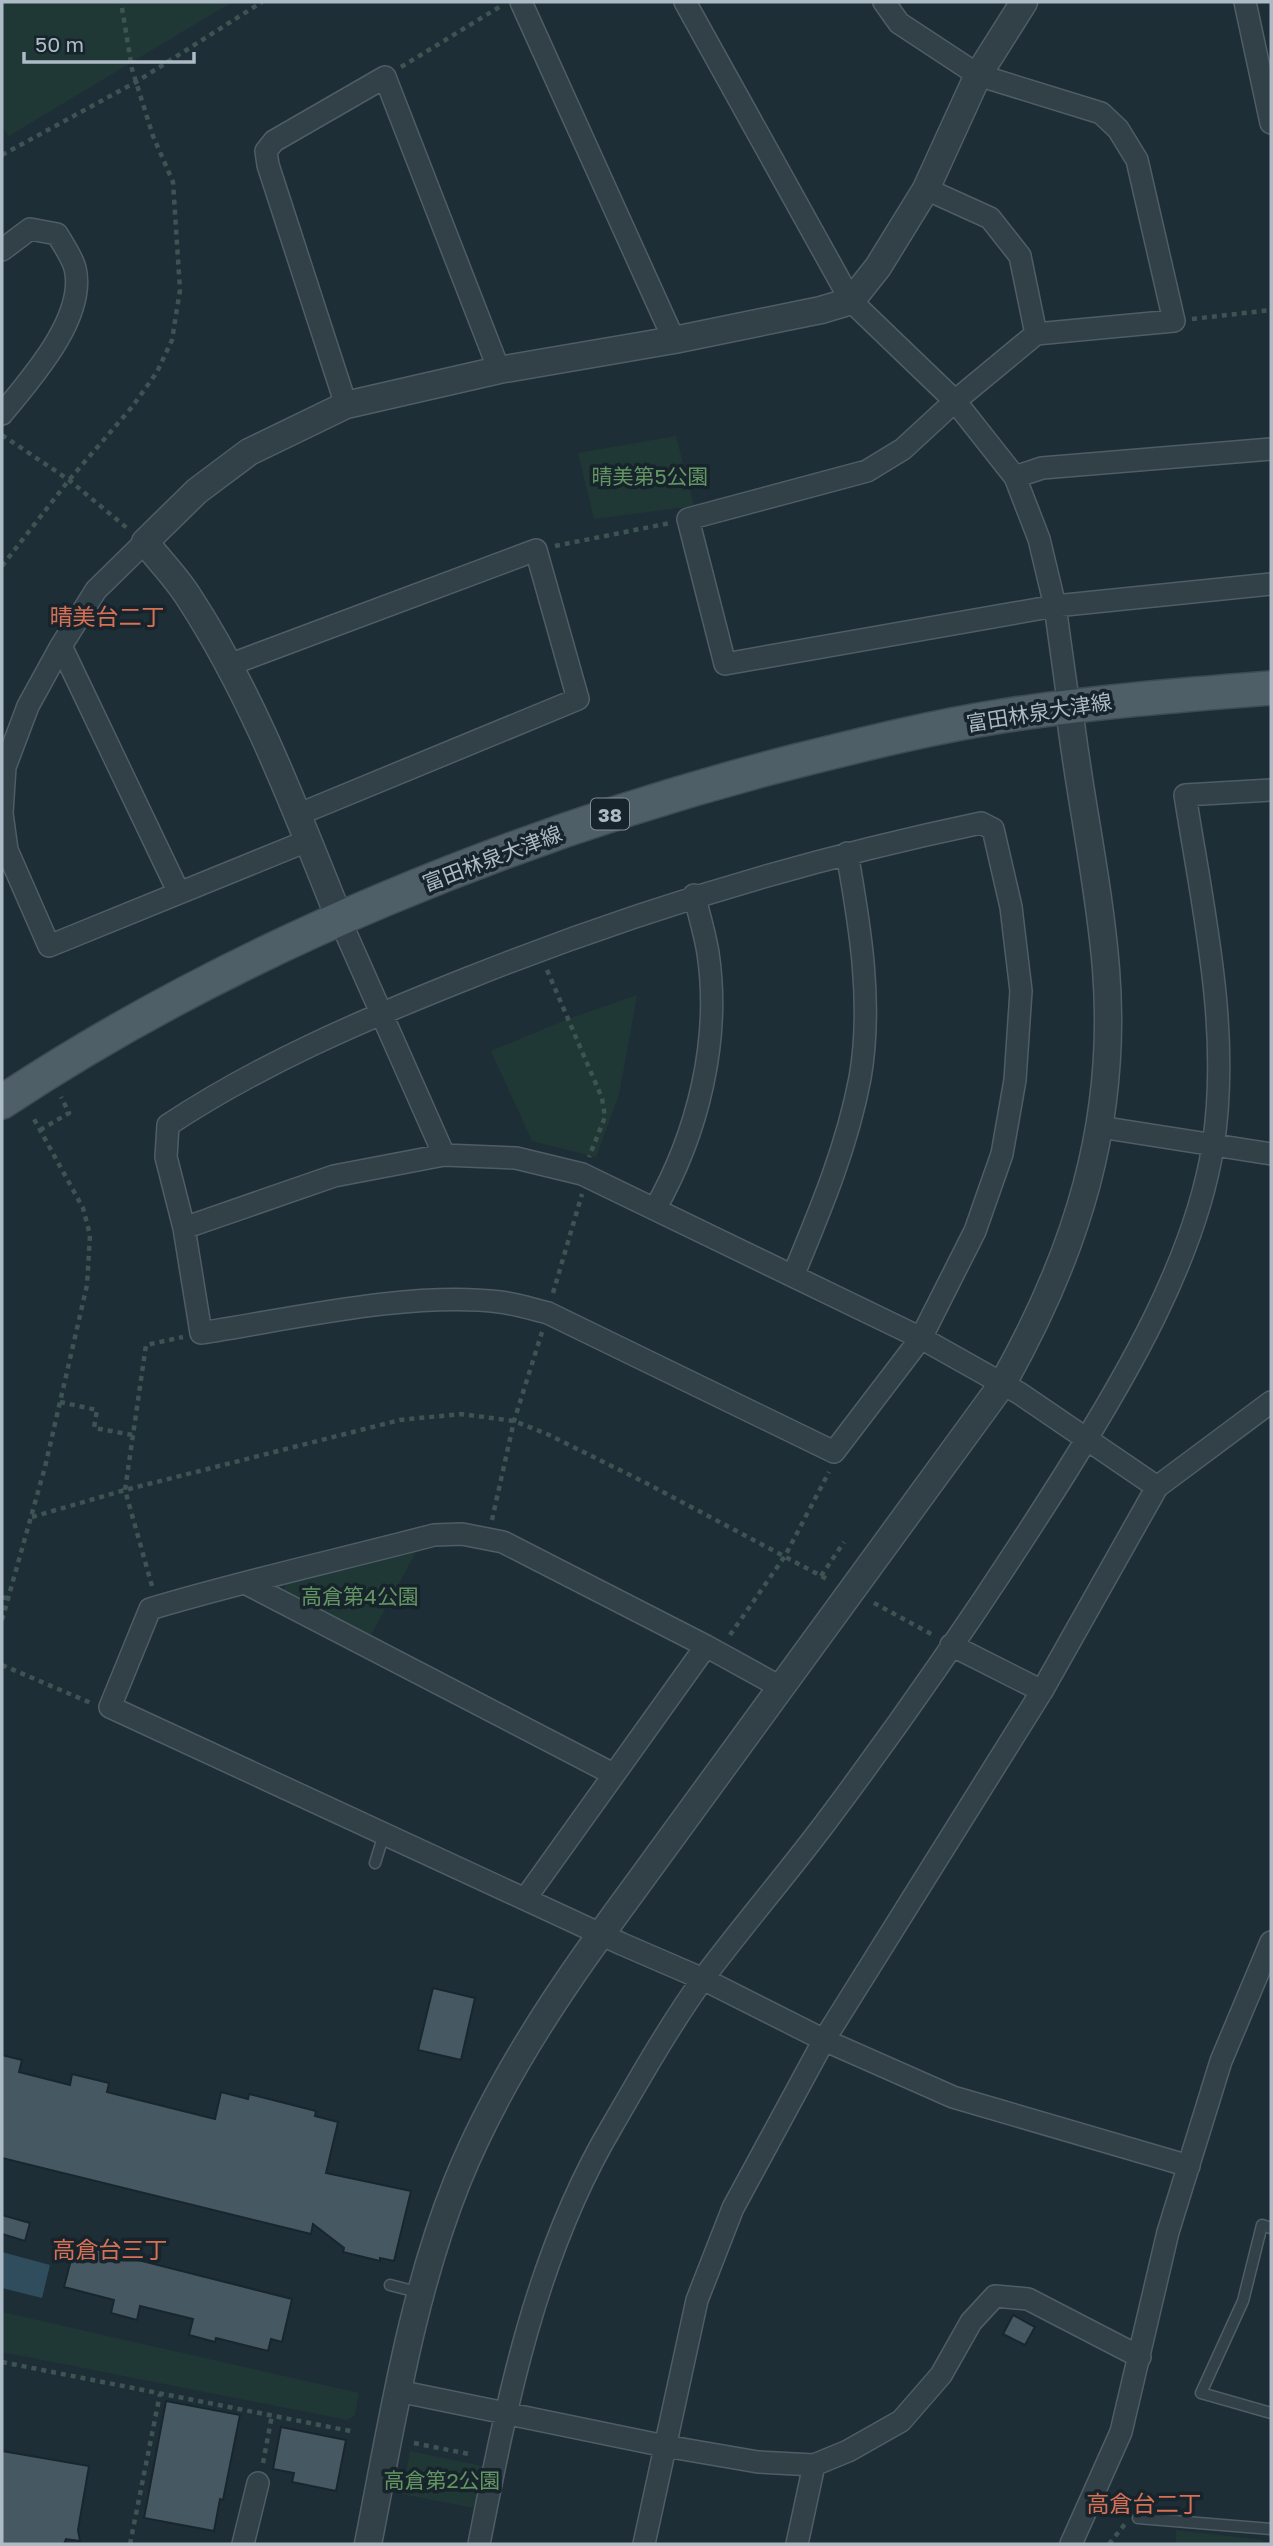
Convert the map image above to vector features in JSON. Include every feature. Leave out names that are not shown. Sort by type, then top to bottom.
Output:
[{"type":"main road","name":"富田林泉大津線","points":[[2,1102],[43,1074],[211,981],[340,920],[592,820],[727,779],[880,740],[999,717],[1119,699],[1271,688]]},
{"type":"street","points":[[521,2],[674,340]]},
{"type":"street","points":[[368,2544],[398,2391],[421,2293],[457,2183],[485,2122],[542,2017],[1003,1383],[1035,1326],[1064,1263],[1083,1200],[1100,1127],[1108,1027],[1106,969],[1055,606],[1039,539],[1015,477],[955,401],[851,301],[685,2]]},
{"type":"street","points":[[884,2],[899,23],[978,75],[1101,113],[1118,129],[1137,160],[1174,321],[1036,334],[955,401],[904,449],[867,471],[688,519],[725,664],[1055,606],[1271,584]]},
{"type":"street","points":[[307,841],[178,891],[49,946],[7,850],[2,813],[5,767],[28,706],[96,590],[197,491],[249,452],[346,405],[499,370],[674,340],[821,310],[851,301],[878,267],[926,189],[978,75],[1024,2]]},
{"type":"street","points":[[1245,2],[1271,123]]},
{"type":"street","points":[[346,405],[268,165],[266,150],[274,141],[385,76],[499,370]]},
{"type":"street","points":[[926,189],[990,218],[1020,256],[1036,334]]},
{"type":"street","points":[[2,250],[30,229],[57,234],[75,269],[70,313],[55,348],[2,414]]},
{"type":"street","points":[[1015,477],[1042,468],[1271,449]]},
{"type":"street","points":[[145,542],[187,595],[229,665],[444,1155]]},
{"type":"street","points":[[229,665],[536,551],[578,699],[297,815]]},
{"type":"street","points":[[61,646],[178,891]]},
{"type":"street","points":[[479,2544],[519,2350],[564,2222],[609,2130],[703,1979],[828,1821],[1021,1544],[1087,1438],[1161,1302],[1194,1221],[1213,1147],[1217,1001],[1185,795],[1271,790]]},
{"type":"street","points":[[981,823],[993,829],[1011,906],[1021,991],[1015,1080],[1002,1154],[975,1231],[921,1338],[834,1452],[548,1313],[501,1302],[435,1301],[398,1304],[201,1333],[184,1228],[166,1157],[167,1125],[223,1088],[383,1012],[538,950],[694,895],[846,853],[981,823]]},
{"type":"street","points":[[793,1276],[832,1180],[860,1076],[864,998],[858,919],[846,853]]},
{"type":"street","points":[[655,1209],[674,1175],[704,1080],[712,1024],[708,954],[694,895]]},
{"type":"street","points":[[1100,1127],[1213,1147],[1271,1154]]},
{"type":"street","points":[[184,1228],[334,1176],[444,1155],[516,1158],[582,1174],[921,1338],[1003,1383],[1157,1487]]},
{"type":"street","points":[[644,2544],[697,2300],[733,2208],[824,2040],[1042,1691],[1157,1487],[1271,1402]]},
{"type":"street","points":[[782,1688],[503,1542],[462,1534],[434,1535],[247,1584],[197,1594],[150,1609],[110,1707],[703,1979],[824,2040],[953,2097],[1189,2166]]},
{"type":"street","points":[[247,1584],[613,1773]]},
{"type":"street","points":[[951,1645],[1042,1691]]},
{"type":"street","points":[[524,1899],[613,1773],[712,1649]]},
{"type":"street","points":[[1071,2544],[1121,2432],[1168,2232],[1221,2061],[1271,1942]]},
{"type":"street","points":[[398,2391],[665,2446],[758,2462],[814,2465],[848,2451],[901,2421],[941,2375],[971,2322],[996,2296],[1028,2299],[1140,2357]]},
{"type":"street","points":[[797,2544],[814,2465]]},
{"type":"street","points":[[243,2544],[258,2483]]},
{"type":"lane","points":[[375,1863],[384,1834]]},
{"type":"lane","points":[[1271,2228],[1262,2225],[1243,2301],[1200,2393],[1271,2413]]},
{"type":"lane","points":[[390,2285],[421,2293]]},
{"type":"lane","points":[[1138,2518],[1271,2529]]},
{"type":"path","points":[[2,566],[69,480],[132,407],[157,372],[172,340],[180,289],[173,182],[153,136],[136,82],[121,2]]},
{"type":"path","points":[[2,155],[136,82],[262,2]]},
{"type":"path","points":[[385,76],[508,2]]},
{"type":"path","points":[[1174,321],[1271,310]]},
{"type":"path","points":[[2,435],[69,480],[145,542]]},
{"type":"path","points":[[536,551],[688,519]]},
{"type":"path","points":[[538,950],[602,1098],[605,1117],[582,1174]]},
{"type":"path","points":[[40,1130],[69,1113],[60,1096]]},
{"type":"path","points":[[2,1620],[32,1517],[88,1285],[90,1235],[83,1208],[34,1119]]},
{"type":"path","points":[[158,1607],[125,1490],[146,1345],[201,1333]]},
{"type":"path","points":[[60,1402],[97,1410],[94,1428],[133,1435]]},
{"type":"path","points":[[32,1517],[125,1490],[401,1420],[461,1414],[514,1421],[646,1483],[824,1577],[844,1542]]},
{"type":"path","points":[[488,1538],[514,1421]]},
{"type":"path","points":[[712,1649],[785,1556],[833,1463],[834,1452]]},
{"type":"path","points":[[2,1597],[9,1599]]},
{"type":"path","points":[[874,1603],[951,1645]]},
{"type":"path","points":[[2,1665],[101,1707],[110,1707]]},
{"type":"path","points":[[2,2362],[355,2432]]},
{"type":"path","points":[[130,2544],[160,2394]]},
{"type":"path","points":[[265,2455],[272,2415]]},
{"type":"path","points":[[414,2443],[469,2454]]},
{"type":"path","points":[[1109,2544],[1125,2524],[1138,2518]]},
{"type":"green space","points":[[2,2],[232,2],[9,136],[2,127]]},
{"type":"green space","name":"晴美第5公園","points":[[676,436],[694,506],[594,519],[578,453]]},
{"type":"green space","points":[[637,995],[619,1095],[596,1157],[532,1141],[491,1051],[568,1019]]},
{"type":"green space","name":"高倉第4公園","points":[[417,1550],[371,1635],[286,1593],[284,1589],[286,1582]]},
{"type":"green space","points":[[2,2312],[359,2393],[355,2415],[348,2420],[2,2352]]},
{"type":"green space","name":"高倉第2公園","points":[[410,2451],[482,2466],[474,2508],[402,2494]]},
{"type":"green space","points":[[1176,2530],[1263,2540],[1262,2544],[1176,2544]]},
{"type":"water","points":[[2,2252],[50,2265],[42,2298],[2,2288]]},
{"type":"building","points":[[433,1988],[475,1998],[461,2060],[418,2050]]},
{"type":"building","points":[[2,2055],[22,2060],[19,2072],[70,2085],[72,2074],[109,2083],[107,2092],[215,2119],[221,2092],[248,2099],[249,2094],[316,2111],[315,2116],[338,2122],[326,2173],[411,2191],[394,2261],[380,2258],[380,2261],[343,2252],[344,2248],[313,2224],[311,2234],[2,2158]]},
{"type":"building","points":[[2,2215],[30,2223],[25,2241],[2,2234]]},
{"type":"building","points":[[75,2244],[292,2299],[282,2342],[271,2339],[268,2351],[216,2338],[215,2342],[189,2335],[193,2319],[140,2306],[137,2320],[111,2313],[114,2300],[64,2287]]},
{"type":"building","points":[[1013,2315],[1035,2327],[1025,2345],[1003,2334]]},
{"type":"building","points":[[166,2401],[240,2415],[214,2531],[144,2518]]},
{"type":"building","points":[[281,2427],[346,2440],[336,2491],[292,2482],[294,2473],[273,2469]]},
{"type":"building","points":[[2,2451],[89,2466],[78,2530],[80,2541],[66,2539],[64,2544],[2,2544]]},
{"type":"district","name":"晴美台二丁","points":[[107,616]]},
{"type":"district","name":"高倉台三丁","points":[[110,2249]]},
{"type":"district","name":"高倉台二丁","points":[[1144,2503]]}]
